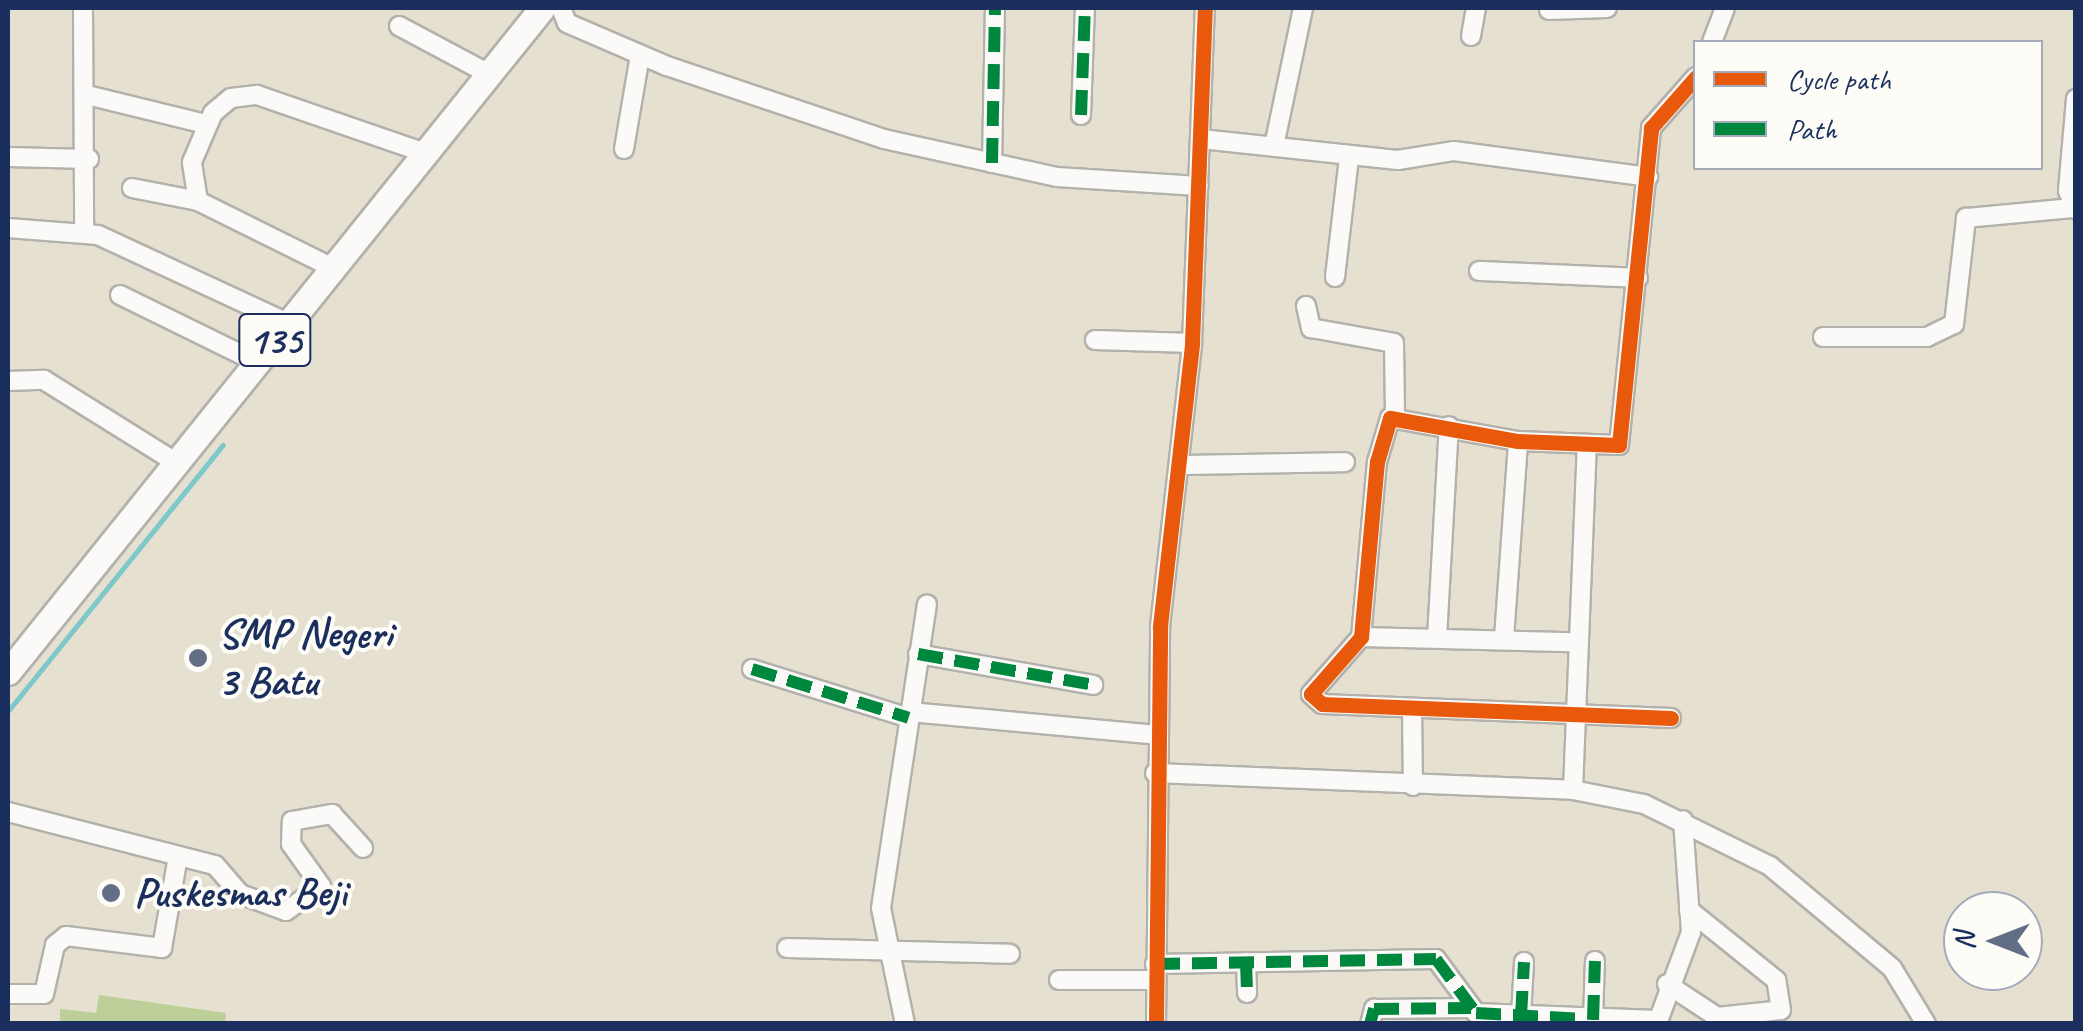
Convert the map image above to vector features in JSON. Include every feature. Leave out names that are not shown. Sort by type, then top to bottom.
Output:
[{"type":"main road","name":"135","points":[[8,672],[544,8]]},
{"type":"street","points":[[83,8],[89,159],[84,232]]},
{"type":"street","points":[[544,8],[567,23],[640,54],[884,139],[992,163],[1199,186]]},
{"type":"street","points":[[992,163],[995,8]]},
{"type":"street","points":[[1081,115],[1085,8]]},
{"type":"street","points":[[1156,1024],[1154,772],[1192,342],[1205,8]]},
{"type":"street","points":[[1274,146],[1303,8]]},
{"type":"street","points":[[1472,36],[1476,8]]},
{"type":"street","points":[[1549,10],[1606,8]]},
{"type":"street","points":[[1713,40],[1725,8]]},
{"type":"street","points":[[399,26],[488,74]]},
{"type":"street","points":[[624,149],[640,54]]},
{"type":"street","points":[[1395,416],[1518,441],[1588,446],[1621,440],[1652,128],[1693,80]]},
{"type":"street","points":[[86,95],[206,124]]},
{"type":"street","points":[[198,201],[192,162],[206,124],[232,98],[257,96],[425,153]]},
{"type":"street","points":[[1823,337],[1927,337],[1954,324],[1966,218],[2074,208],[2076,99]]},
{"type":"street","points":[[1201,140],[1350,156],[1454,151],[1648,177]]},
{"type":"street","points":[[1336,276],[1350,156]]},
{"type":"street","points":[[8,158],[89,159]]},
{"type":"street","points":[[132,188],[198,201],[333,268]]},
{"type":"street","points":[[8,228],[84,232],[288,323]]},
{"type":"street","points":[[1479,271],[1638,278]]},
{"type":"street","points":[[120,294],[257,362]]},
{"type":"street","points":[[1306,306],[1311,328],[1394,343],[1395,416],[1376,462],[1361,637],[1312,699],[1412,708],[1672,718]]},
{"type":"street","points":[[1095,340],[1192,342]]},
{"type":"street","points":[[8,382],[44,380],[176,462]]},
{"type":"street","points":[[1438,638],[1449,426]]},
{"type":"street","points":[[1504,638],[1518,441]]},
{"type":"street","points":[[1572,790],[1574,642],[1588,446]]},
{"type":"street","points":[[1180,465],[1344,462]]},
{"type":"street","points":[[906,1024],[886,950],[881,908],[927,604]]},
{"type":"street","points":[[1361,637],[1574,642]]},
{"type":"street","points":[[918,654],[1093,684]]},
{"type":"street","points":[[752,669],[909,715],[1157,735]]},
{"type":"street","points":[[1412,708],[1413,786]]},
{"type":"street","points":[[1154,772],[1572,790],[1683,820],[1770,866],[1824,909],[1892,968],[1926,1024]]},
{"type":"street","points":[[8,812],[218,866],[246,898],[293,911],[322,881],[291,844],[292,821],[332,814],[363,848]]},
{"type":"street","points":[[1370,1024],[1374,1008],[1472,1008],[1587,1021],[1657,1022],[1667,984],[1690,939],[1683,820]]},
{"type":"street","points":[[8,994],[44,994],[55,945],[66,936],[162,948],[178,856]]},
{"type":"street","points":[[1667,984],[1702,1010],[1736,1021],[1777,1016],[1778,984],[1690,910]]},
{"type":"street","points":[[787,948],[1010,954]]},
{"type":"street","points":[[1059,980],[1246,962],[1440,960],[1472,1008]]},
{"type":"street","points":[[1587,1021],[1595,961]]},
{"type":"street","points":[[1246,962],[1247,993]]},
{"type":"street","points":[[1521,1016],[1524,962]]},
{"type":"green space","points":[[99,995],[226,1013],[225,1023],[60,1023],[60,1009],[96,1013]]},
{"type":"waterway","points":[[8,711],[223,445]]},
{"type":"marked path","points":[[992,163],[995,8]]},
{"type":"marked path","points":[[1081,115],[1085,8]]},
{"type":"marked path","points":[[918,654],[1093,685]]},
{"type":"marked path","points":[[752,669],[909,718]]},
{"type":"marked path","points":[[1155,964],[1436,959],[1476,1013],[1584,1019]]},
{"type":"marked path","points":[[1593,1020],[1595,961]]},
{"type":"marked path","points":[[1246,962],[1247,993]]},
{"type":"marked path","points":[[1521,1016],[1524,962]]},
{"type":"marked path","points":[[1370,1024],[1374,1009],[1471,1008]]},
{"type":"cycle path","points":[[1156,1024],[1160,626],[1192,343],[1205,8]]},
{"type":"cycle path","points":[[1671,718],[1322,704],[1311,694],[1361,637],[1377,462],[1390,418],[1518,441],[1619,445],[1651,128],[1693,80]]},
{"type":"place","name":"SMP Negeri 3 Batu","points":[[198,658]]},
{"type":"place","name":"Puskesmas Beji","points":[[111,893]]}]
